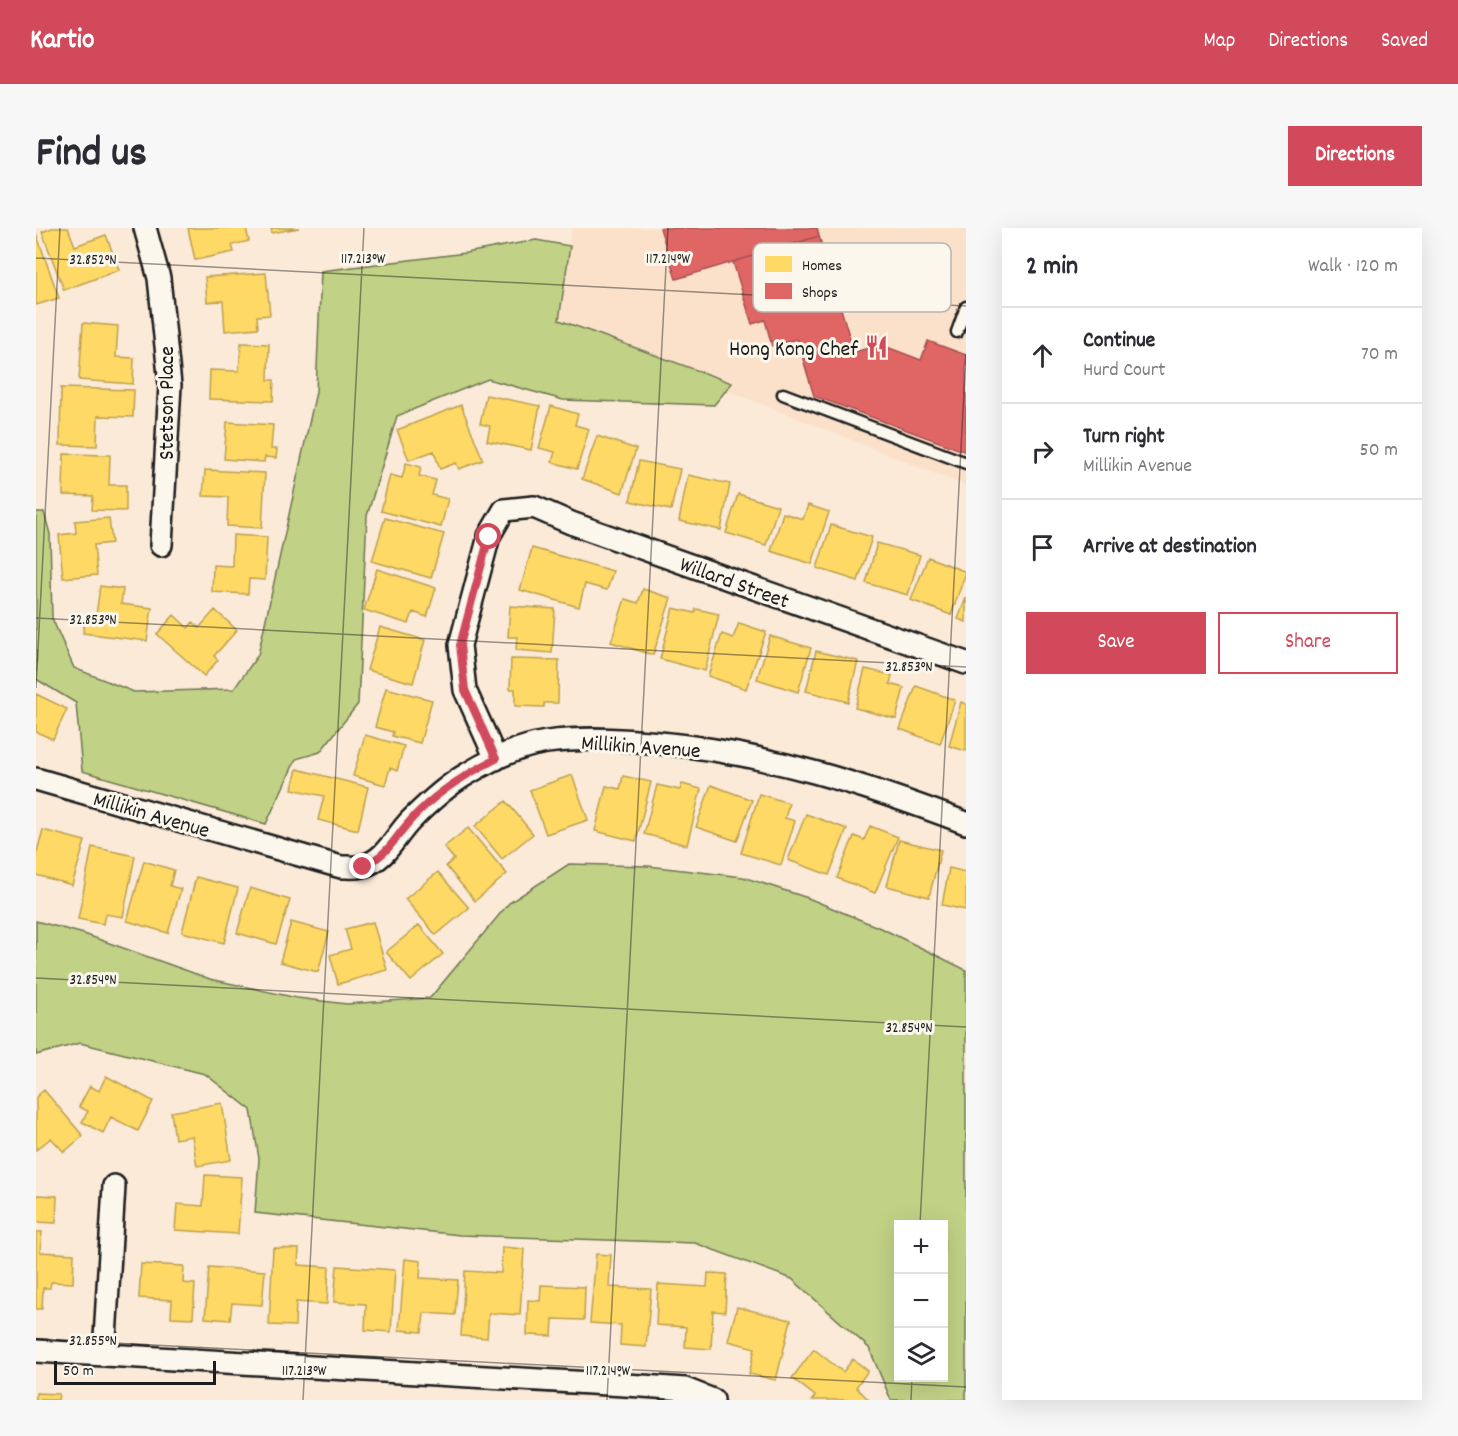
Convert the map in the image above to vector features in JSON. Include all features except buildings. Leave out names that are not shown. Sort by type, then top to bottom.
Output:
[{"type":"street","name":"Stetson Place","points":[[145,228],[159,278],[170,385],[161,545]]},
{"type":"street","name":"Willard Street","points":[[496,759],[465,690],[460,645],[489,537],[504,510],[534,507],[571,523],[966,663]]},
{"type":"street","name":"Millikin Avenue","points":[[36,779],[340,867],[363,867],[386,854],[409,822],[435,797],[466,774],[496,759],[544,743],[600,737],[696,746],[785,762],[886,793],[966,823]]},
{"type":"street","points":[[104,1355],[114,1186]]},
{"type":"street","points":[[36,1352],[686,1389],[713,1400]]},
{"type":"lane","points":[[957,332],[966,307]]},
{"type":"lane","points":[[783,394],[966,463]]},
{"type":"shaded area","points":[[572,228],[966,228],[966,486],[556,322]]},
{"type":"green space","points":[[536,240],[570,246],[559,320],[732,383],[714,405],[563,400],[488,379],[397,416],[367,516],[358,704],[320,752],[296,759],[266,824],[82,771],[76,703],[36,679],[36,512],[44,512],[50,534],[52,618],[74,668],[134,692],[234,689],[258,655],[316,392],[321,271],[466,253]]},
{"type":"green space","points":[[569,864],[648,866],[743,877],[808,898],[885,930],[966,970],[966,1400],[891,1400],[869,1348],[792,1279],[695,1243],[460,1235],[255,1213],[259,1159],[251,1110],[205,1074],[80,1043],[36,1055],[36,921],[84,934],[210,979],[297,998],[347,1004],[430,998],[509,903]]},
{"type":"place","name":"Hong Kong Chef","points":[[876,347]]},
{"type":"route","points":[[363,867],[386,854],[409,822],[435,797],[466,774],[496,759],[465,690],[460,645],[489,537]]}]
